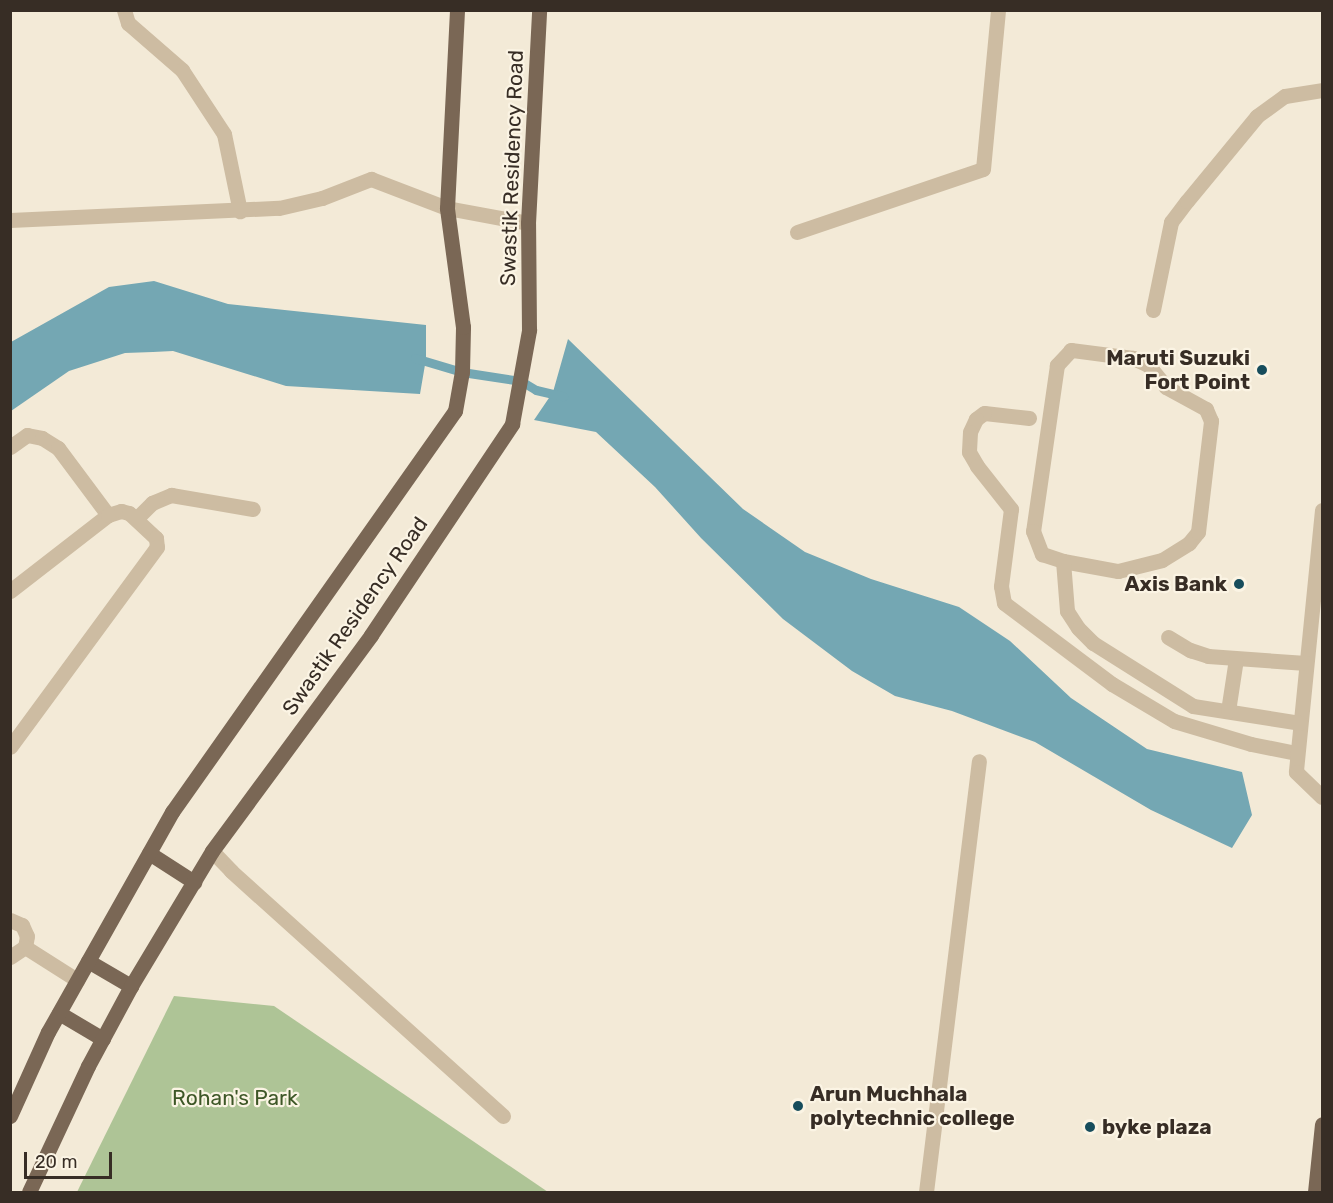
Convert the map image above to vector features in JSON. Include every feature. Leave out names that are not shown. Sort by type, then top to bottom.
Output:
[{"type":"main road","name":"Swastik Residency Road","points":[[10,1116],[59,1013],[172,812],[455,411],[462,372],[464,327],[447,208],[457,10]]},
{"type":"main road","name":"Swastik Residency Road","points":[[29,1192],[88,1066],[131,986],[212,851],[371,635],[512,424],[529,330],[528,223],[539,10]]},
{"type":"main road","points":[[149,853],[194,882]]},
{"type":"main road","points":[[88,961],[131,986]]},
{"type":"main road","points":[[59,1013],[103,1040]]},
{"type":"main road","points":[[1316,1192],[1323,1124]]},
{"type":"street","points":[[124,10],[128,23],[182,70],[224,134],[240,211]]},
{"type":"street","points":[[797,232],[983,169],[998,10]]},
{"type":"street","points":[[1153,310],[1171,222],[1187,201],[1257,116],[1285,96],[1323,90]]},
{"type":"street","points":[[10,220],[279,208],[322,198],[371,179],[447,208],[528,223]]},
{"type":"street","points":[[1071,350],[1133,358],[1148,365],[1166,387],[1206,409],[1211,421],[1198,532],[1189,543],[1162,560],[1118,571],[1063,561],[1042,554],[1033,531],[1057,365],[1071,350]]},
{"type":"street","points":[[1029,418],[984,413],[976,419],[970,432],[969,452],[977,466],[1011,509],[1001,586],[1004,603],[1112,684],[1174,721],[1251,744],[1296,753]]},
{"type":"street","points":[[10,447],[27,435],[42,438],[58,448],[108,515]]},
{"type":"street","points":[[135,519],[152,503],[171,495],[254,509]]},
{"type":"street","points":[[1323,510],[1299,723],[1296,772],[1323,797]]},
{"type":"street","points":[[10,591],[108,515],[121,511],[135,519],[156,538],[157,547],[10,747]]},
{"type":"street","points":[[1063,561],[1067,611],[1078,628],[1093,643],[1193,706],[1299,723]]},
{"type":"street","points":[[1168,637],[1190,650],[1208,656],[1306,663]]},
{"type":"street","points":[[1228,711],[1236,659]]},
{"type":"street","points":[[926,1192],[979,761]]},
{"type":"street","points":[[212,851],[231,871],[503,1116]]},
{"type":"street","points":[[10,920],[22,925],[26,930],[25,947]]},
{"type":"street","points":[[10,957],[25,947]]},
{"type":"street","points":[[25,947],[77,980]]},
{"type":"green space","name":"Rohan's Park","points":[[174,996],[274,1006],[548,1192],[77,1192]]},
{"type":"water","points":[[154,281],[228,304],[426,325],[426,359],[420,394],[286,386],[173,351],[125,353],[69,371],[11,411],[11,342],[109,287]]},
{"type":"water","points":[[568,339],[743,509],[805,552],[871,579],[959,607],[1010,641],[1071,698],[1147,749],[1242,772],[1252,815],[1232,848],[1151,810],[1035,742],[952,711],[895,696],[852,671],[783,619],[701,538],[655,487],[596,432],[534,420],[553,392]]},
{"type":"waterway","points":[[415,358],[462,372],[521,381],[536,390],[563,396]]},
{"type":"place","name":"Maruti Suzuki Fort Point","points":[[1262,370]]},
{"type":"place","name":"Axis Bank","points":[[1239,584]]},
{"type":"place","name":"Arun Muchhala polytechnic college","points":[[798,1106]]},
{"type":"place","name":"byke plaza","points":[[1090,1127]]}]
